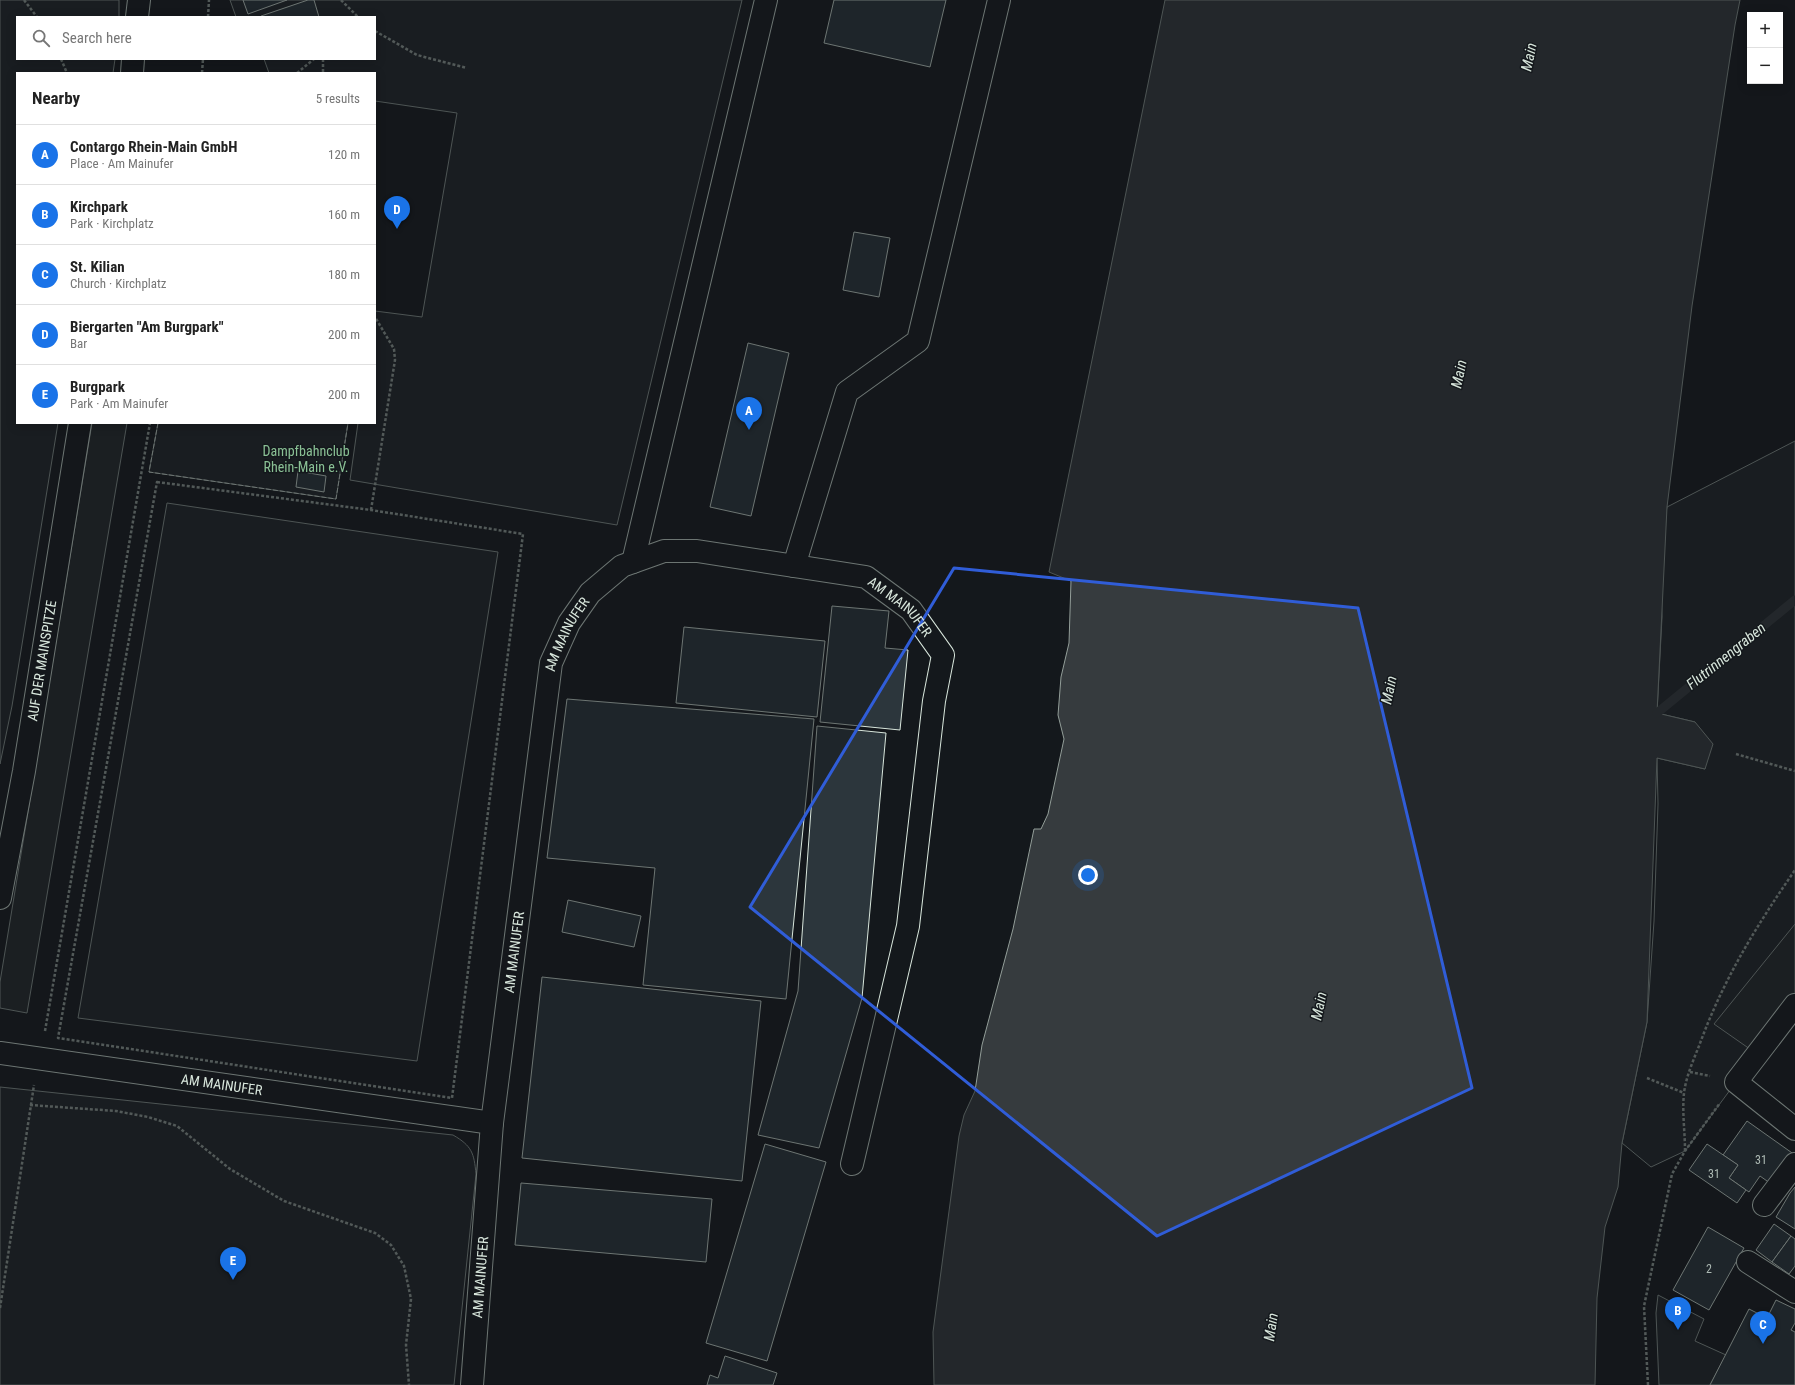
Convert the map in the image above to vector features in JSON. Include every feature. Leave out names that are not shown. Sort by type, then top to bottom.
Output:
[{"type":"street","points":[[137,16],[139,0]]},
{"type":"street","points":[[633,562],[766,0]]},
{"type":"street","points":[[794,566],[847,392],[918,341],[999,0]]},
{"type":"street","points":[[132,72],[133,60]]},
{"type":"street","name":"AUF DER MAINSPITZE","points":[[0,898],[25,764],[80,424]]},
{"type":"street","name":"AM MAINUFER","points":[[472,1385],[492,1122],[551,663],[569,623],[590,593],[622,566],[664,551],[697,551],[866,577],[911,610],[943,655],[934,702],[908,926],[852,1164]]},
{"type":"street","points":[[1795,1005],[1736,1082],[1795,1130]]},
{"type":"street","name":"AM MAINUFER","points":[[0,1053],[492,1122]]},
{"type":"street","points":[[1764,1205],[1795,1164]]},
{"type":"street","points":[[1748,1262],[1795,1292]]},
{"type":"path","points":[[24,0],[36,16]]},
{"type":"path","points":[[208,16],[209,0]]},
{"type":"path","points":[[341,0],[357,16]]},
{"type":"path","points":[[376,32],[417,55],[467,68]]},
{"type":"path","points":[[61,60],[67,72]]},
{"type":"path","points":[[202,72],[203,60]]},
{"type":"path","points":[[298,72],[313,60]]},
{"type":"path","points":[[323,60],[323,72]]},
{"type":"path","points":[[371,510],[396,360],[394,349],[376,319]]},
{"type":"path","points":[[39,1059],[45,1034],[150,424]]},
{"type":"path","points":[[157,482],[371,510],[523,534],[452,1098],[58,1038],[157,482]]},
{"type":"path","points":[[1736,754],[1795,771]]},
{"type":"path","points":[[1685,1152],[1684,1093],[1712,1010],[1741,952],[1767,910],[1795,870]]},
{"type":"path","points":[[1647,1078],[1684,1093]]},
{"type":"path","points":[[1648,1385],[1644,1306],[1672,1174],[1685,1152],[1736,1082]]},
{"type":"path","points":[[0,1308],[30,1105],[116,1111],[148,1117],[176,1126],[230,1169],[284,1201],[375,1233],[391,1245],[404,1266],[411,1299],[406,1345],[409,1385]]},
{"type":"highlighted area","points":[[954,568],[1358,608],[1472,1088],[1157,1236],[750,907]]},
{"type":"green space","points":[[0,0],[119,0],[119,16],[16,16],[16,60],[115,60],[113,72],[16,72],[16,424],[58,424],[12,706],[0,764]]},
{"type":"green space","points":[[230,0],[742,0],[617,525],[350,480],[358,424],[376,424],[376,311],[422,317],[457,113],[376,101],[376,72],[269,72],[264,60],[376,60],[376,16],[236,16]]},
{"type":"green space","name":"Dampfbahnclub Rhein-Main e.V.","points":[[158,424],[348,424],[336,499],[149,472]]},
{"type":"green space","points":[[1795,441],[1795,1005],[1685,1151],[1651,1167],[1622,1143],[1647,1022],[1654,921],[1658,804],[1657,758],[1705,769],[1695,722],[1657,713],[1662,617],[1660,546],[1667,507]]},
{"type":"green space","points":[[167,503],[498,552],[417,1061],[78,1018]]},
{"type":"green space","points":[[0,1087],[453,1135],[464,1143],[471,1151],[476,1174],[454,1385],[0,1385]]},
{"type":"green space","points":[[1658,1295],[1704,1319],[1695,1341],[1726,1355],[1710,1385],[1659,1385],[1656,1313]]},
{"type":"shaded area","points":[[92,424],[127,424],[27,1013],[0,1008],[0,982]]},
{"type":"shaded area","points":[[1795,924],[1795,1005],[1757,1054],[1714,1024]]},
{"type":"water","name":"Main","points":[[1165,0],[1740,0],[1692,306],[1667,507],[1657,713],[1695,722],[1713,744],[1705,769],[1657,758],[1647,1022],[1622,1143],[1618,1187],[1605,1227],[1597,1298],[1595,1385],[934,1385],[933,1332],[959,1136],[964,1115],[975,1091],[982,1045],[1013,929],[1034,829],[1041,829],[1048,814],[1064,739],[1058,715],[1061,677],[1069,643],[1071,581],[1049,572]]},
{"type":"building","points":[[243,0],[287,0],[248,14]]},
{"type":"building","points":[[308,0],[314,0],[319,16],[261,16]]},
{"type":"building","points":[[834,0],[946,0],[930,67],[824,43]]},
{"type":"building","points":[[854,232],[890,238],[879,297],[843,290]]},
{"type":"building","points":[[748,343],[789,353],[751,516],[710,507]]},
{"type":"building","points":[[298,471],[326,476],[324,492],[296,487]]},
{"type":"building","points":[[832,606],[889,611],[885,648],[908,650],[900,730],[820,722]]},
{"type":"building","points":[[684,627],[825,641],[817,717],[676,703]]},
{"type":"building","points":[[567,699],[814,719],[786,999],[643,985],[655,868],[547,858]]},
{"type":"building","points":[[817,726],[886,733],[862,998],[819,1148],[758,1135],[798,991]]},
{"type":"building","points":[[568,900],[641,916],[634,947],[562,932]]},
{"type":"building","points":[[542,977],[761,1001],[742,1181],[522,1158]]},
{"type":"building","points":[[1747,1121],[1795,1155],[1774,1186],[1760,1176],[1749,1192],[1729,1178],[1738,1165],[1723,1155]]},
{"type":"building","points":[[765,1144],[826,1162],[767,1361],[706,1343]]},
{"type":"building","points":[[1707,1144],[1738,1165],[1729,1178],[1746,1190],[1737,1203],[1689,1170]]},
{"type":"building","points":[[521,1183],[712,1199],[706,1262],[515,1245]]},
{"type":"building","points":[[1795,1187],[1795,1229],[1776,1217]]},
{"type":"building","points":[[1774,1224],[1791,1236],[1772,1262],[1756,1250]]},
{"type":"building","points":[[1708,1227],[1744,1248],[1709,1310],[1673,1290]]},
{"type":"building","points":[[1791,1236],[1795,1239],[1795,1266],[1789,1274],[1772,1262]]},
{"type":"building","points":[[1776,1300],[1795,1309],[1795,1323],[1791,1330],[1795,1332],[1795,1385],[1710,1385],[1749,1309],[1767,1318]]},
{"type":"building","points":[[725,1356],[777,1373],[773,1385],[707,1385],[710,1375],[718,1378]]},
{"type":"waterway","name":"Flutrinnengraben","points":[[1657,713],[1795,600]]},
{"type":"fence","points":[[158,424],[149,472],[336,499],[348,424]]},
{"type":"place","name":"Biergarten \"Am Burgpark\"","points":[[397,229]]},
{"type":"place","name":"Contargo Rhein-Main GmbH","points":[[749,430]]},
{"type":"place","name":"Burgpark","points":[[233,1280]]},
{"type":"place","name":"Kirchpark","points":[[1678,1330]]},
{"type":"place","name":"St. Kilian","points":[[1763,1344]]}]
